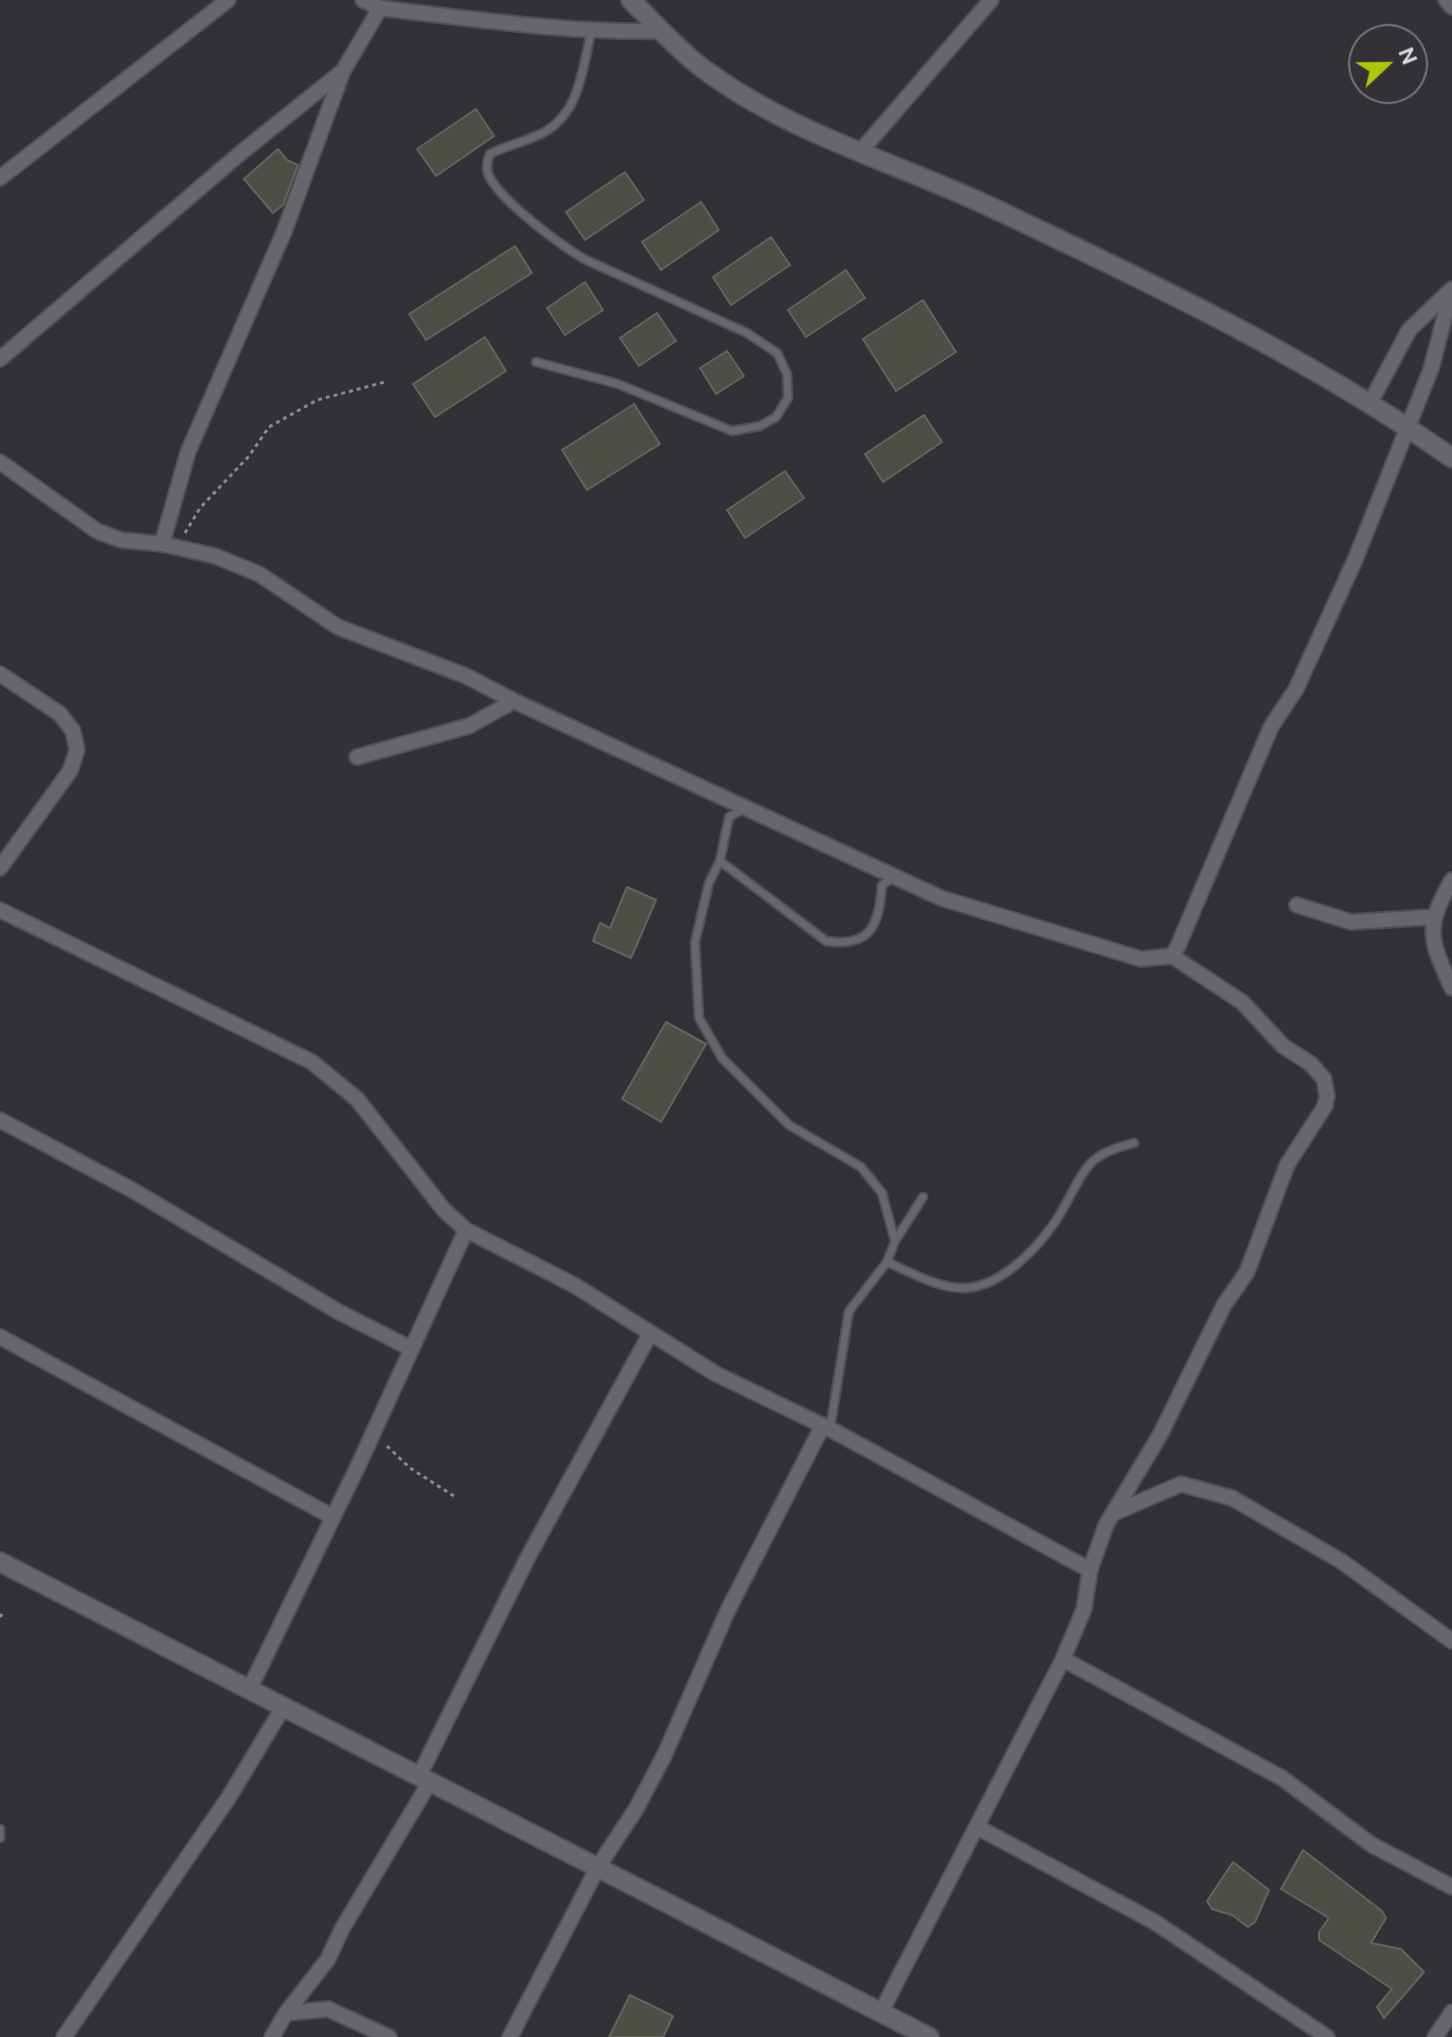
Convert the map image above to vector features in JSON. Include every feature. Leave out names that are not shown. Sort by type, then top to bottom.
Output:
[{"type":"street","points":[[0,178],[228,0]]},
{"type":"street","points":[[363,0],[380,8],[591,32],[662,31]]},
{"type":"street","points":[[631,0],[700,66],[809,132],[992,207],[1235,328],[1370,403],[1448,451]]},
{"type":"street","points":[[860,152],[991,0]]},
{"type":"street","points":[[1446,0],[1452,7]]},
{"type":"street","points":[[162,544],[188,452],[284,232],[343,71],[380,8]]},
{"type":"street","points":[[0,359],[343,71]]},
{"type":"street","points":[[1370,403],[1409,330],[1452,289]]},
{"type":"street","points":[[1172,956],[1271,727],[1296,689],[1355,560],[1436,355],[1452,289]]},
{"type":"street","points":[[0,462],[97,531],[121,540],[162,544],[215,556],[259,574],[338,627],[466,676],[941,898],[1112,951],[1151,960],[1172,956],[1242,1002],[1283,1046],[1311,1064],[1324,1079],[1325,1106],[1287,1165],[1247,1272],[1224,1305],[1160,1435],[1106,1525],[1090,1570],[1084,1609],[1063,1659],[881,2012]]},
{"type":"street","points":[[0,674],[60,714],[73,731],[77,750],[70,771],[0,868]]},
{"type":"street","points":[[357,757],[469,726],[514,701]]},
{"type":"street","points":[[1452,880],[1433,917],[1433,947],[1452,988]]},
{"type":"street","points":[[1297,905],[1351,922],[1433,917]]},
{"type":"street","points":[[0,910],[312,1062],[335,1077],[357,1099],[444,1210],[466,1230],[574,1285],[716,1374],[827,1427],[1090,1570]]},
{"type":"street","points":[[0,1120],[134,1191],[339,1312],[412,1349]]},
{"type":"street","points":[[250,1688],[466,1230]]},
{"type":"street","points":[[272,2037],[286,2013],[328,1959],[426,1777],[528,1557],[650,1334]]},
{"type":"street","points":[[0,1337],[331,1516]]},
{"type":"street","points":[[510,2037],[598,1867],[636,1809],[664,1756],[728,1610],[827,1427]]},
{"type":"street","points":[[1114,1514],[1181,1484],[1232,1498],[1341,1561],[1452,1641]]},
{"type":"street","points":[[0,1562],[426,1777],[929,2037]]},
{"type":"street","points":[[1063,1659],[1282,1778],[1372,1845],[1452,1887]]},
{"type":"street","points":[[64,2037],[229,1797],[284,1706]]},
{"type":"street","points":[[977,1827],[1153,1921],[1327,2037]]},
{"type":"street","points":[[286,2013],[328,2009],[389,2037]]},
{"type":"street","points":[[1435,2037],[1452,2012]]},
{"type":"lane","points":[[536,362],[618,384],[732,431],[760,426],[776,417],[788,398],[787,374],[777,353],[747,333],[584,259],[560,245],[489,178],[486,162],[490,154],[543,133],[565,118],[575,101],[591,32]]},
{"type":"lane","points":[[745,807],[729,817],[720,861],[709,883],[695,942],[699,1018],[722,1058],[789,1125],[861,1167],[882,1193],[895,1241]]},
{"type":"lane","points":[[720,861],[826,941],[845,944],[859,940],[872,929],[879,916],[882,885],[894,877]]},
{"type":"lane","points":[[887,1262],[929,1280],[961,1288],[987,1285],[1039,1241],[1056,1221],[1091,1163],[1112,1149],[1134,1143]]},
{"type":"lane","points":[[827,1427],[849,1311],[887,1262],[895,1241],[923,1197]]},
{"type":"lane","points":[[0,1829],[0,1838]]},
{"type":"path","points":[[180,548],[188,523],[215,489],[249,456],[269,427],[317,400],[385,382]]},
{"type":"path","points":[[374,1429],[410,1468],[457,1498]]},
{"type":"building","points":[[476,109],[494,136],[436,176],[417,149]]},
{"type":"building","points":[[278,149],[287,160],[298,165],[283,205],[273,213],[244,179]]},
{"type":"building","points":[[625,172],[644,200],[585,240],[566,212]]},
{"type":"building","points":[[701,202],[719,230],[661,270],[642,242]]},
{"type":"building","points":[[771,237],[790,265],[731,305],[713,277]]},
{"type":"building","points":[[515,246],[532,273],[426,340],[409,314]]},
{"type":"building","points":[[846,270],[865,298],[806,337],[788,310]]},
{"type":"building","points":[[585,282],[603,310],[565,335],[547,308]]},
{"type":"building","points":[[923,300],[956,352],[896,391],[863,339]]},
{"type":"building","points":[[657,313],[676,341],[639,366],[620,338]]},
{"type":"building","points":[[485,337],[506,371],[435,417],[413,384]]},
{"type":"building","points":[[727,351],[744,376],[716,394],[700,368]]},
{"type":"building","points":[[634,404],[660,444],[587,490],[562,450]]},
{"type":"building","points":[[924,415],[942,442],[883,482],[865,454]]},
{"type":"building","points":[[785,471],[804,498],[745,538],[727,510]]},
{"type":"building","points":[[627,887],[656,900],[631,958],[593,941],[600,923],[610,928]]},
{"type":"building","points":[[666,1022],[706,1044],[661,1122],[622,1099]]},
{"type":"building","points":[[1303,1850],[1382,1911],[1386,1918],[1371,1943],[1401,1949],[1424,1972],[1384,2018],[1377,2007],[1392,1989],[1319,1940],[1319,1932],[1329,1918],[1281,1889]]},
{"type":"building","points":[[1233,1862],[1269,1890],[1255,1922],[1248,1927],[1232,1915],[1212,1909],[1207,1901]]},
{"type":"building","points":[[630,1995],[673,2016],[663,2037],[609,2037]]}]
